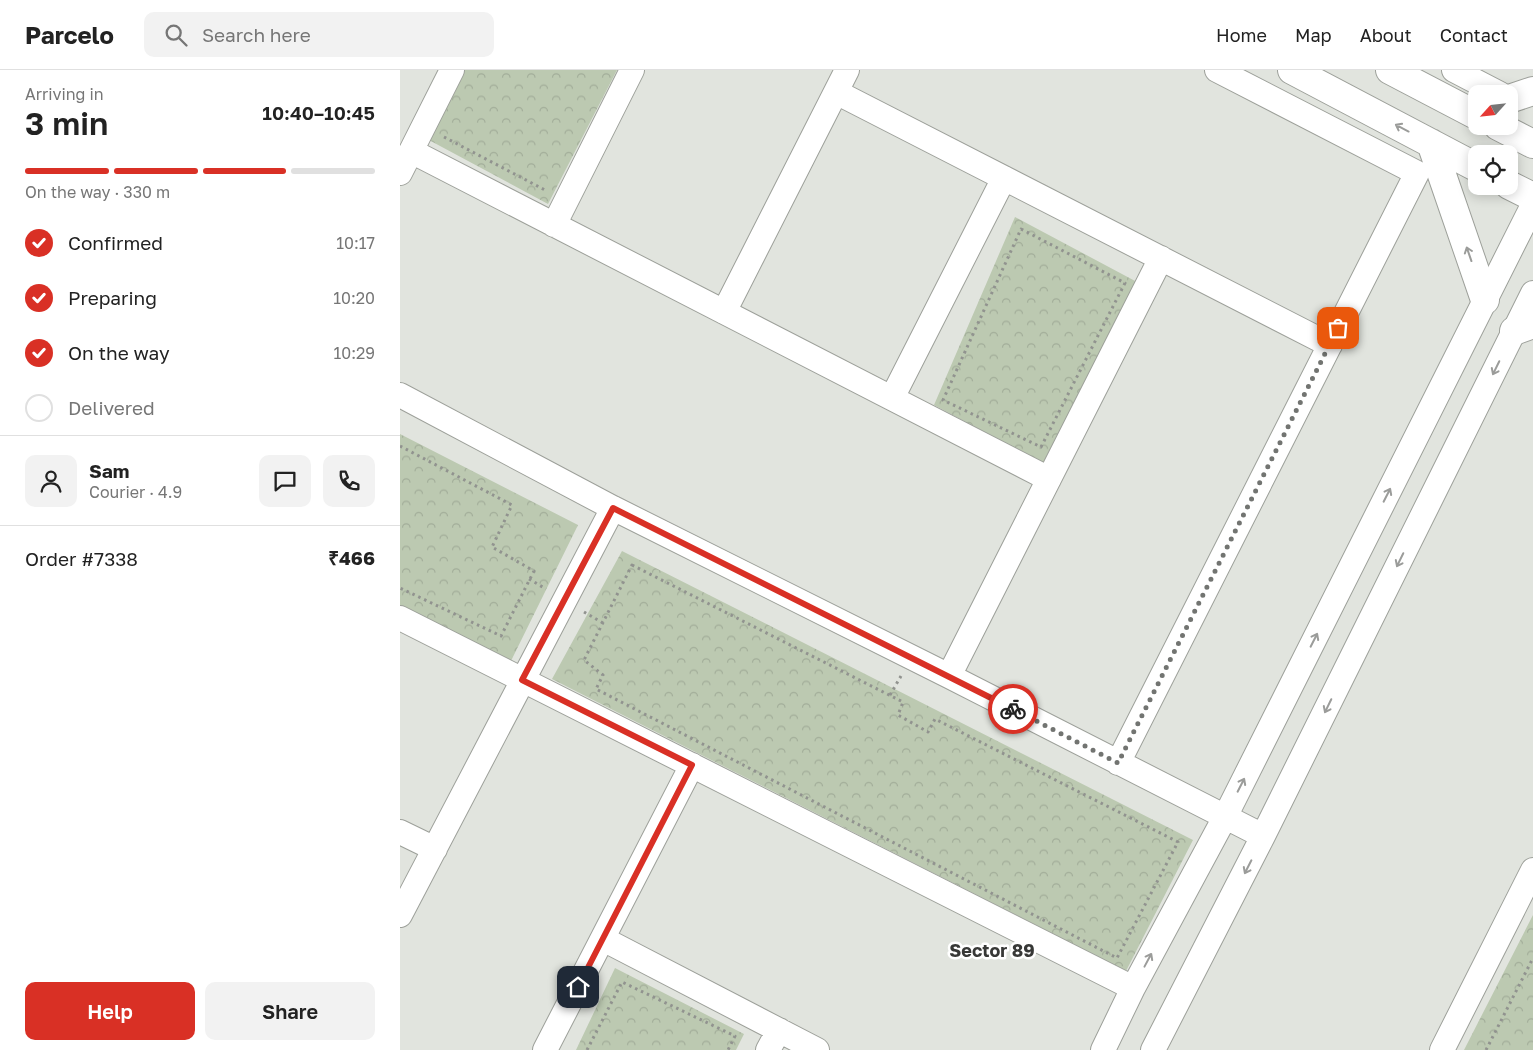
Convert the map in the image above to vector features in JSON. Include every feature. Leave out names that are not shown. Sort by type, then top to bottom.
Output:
[{"type":"street","points":[[400,173],[452,70]]},
{"type":"street","points":[[554,225],[632,70]]},
{"type":"street","points":[[724,312],[847,70]]},
{"type":"street","points":[[1217,70],[1446,187]]},
{"type":"street","points":[[1292,70],[1468,163]]},
{"type":"street","points":[[1390,70],[1468,109]]},
{"type":"street","points":[[1454,70],[1487,85]]},
{"type":"street","points":[[836,92],[1330,345]]},
{"type":"street","points":[[1516,135],[1533,144]]},
{"type":"street","points":[[1431,143],[1485,300]]},
{"type":"street","points":[[411,151],[1049,478]]},
{"type":"street","points":[[1118,763],[1417,173]]},
{"type":"street","points":[[892,398],[1004,178]]},
{"type":"street","points":[[1518,189],[1533,197]]},
{"type":"street","points":[[1103,1050],[1133,988],[1225,817],[1533,205]]},
{"type":"street","points":[[949,676],[1161,258]]},
{"type":"street","points":[[1153,1050],[1524,328],[1533,293]]},
{"type":"street","points":[[400,396],[613,508],[1264,836]]},
{"type":"street","points":[[400,915],[613,508]]},
{"type":"street","points":[[400,618],[1133,988]]},
{"type":"street","points":[[544,1050],[692,765]]},
{"type":"street","points":[[400,832],[434,849]]},
{"type":"street","points":[[1442,1050],[1533,870]]},
{"type":"street","points":[[603,939],[773,1040],[817,1050]]},
{"type":"path","points":[[438,134],[545,190]]},
{"type":"path","points":[[1021,228],[1125,283],[1041,448],[944,400],[1021,228]]},
{"type":"path","points":[[400,446],[512,505],[492,547],[534,571],[501,636],[400,588]]},
{"type":"path","points":[[632,565],[903,702],[898,715],[928,732],[935,719],[1178,842],[1117,958],[596,689],[603,674],[584,660],[632,565]]},
{"type":"path","points":[[1486,1050],[1533,958]]},
{"type":"path","points":[[587,1050],[622,982],[735,1036],[728,1050]]},
{"type":"green space","points":[[462,70],[617,70],[548,204],[427,139]]},
{"type":"green space","points":[[1015,217],[1137,282],[1044,464],[934,405]]},
{"type":"green space","points":[[400,434],[578,525],[508,667],[400,611]]},
{"type":"green space","points":[[622,551],[1193,840],[1126,971],[552,679]]},
{"type":"green space","points":[[1533,915],[1533,1050],[1464,1050]]},
{"type":"green space","points":[[615,968],[744,1034],[736,1050],[576,1050]]},
{"type":"way so far","points":[[1013,709],[1118,763],[1338,328]]},
{"type":"district","name":"Sector 89","points":[[992,951]]},
{"type":"route","points":[[578,987],[692,765],[522,680],[613,508],[1013,709]]}]
